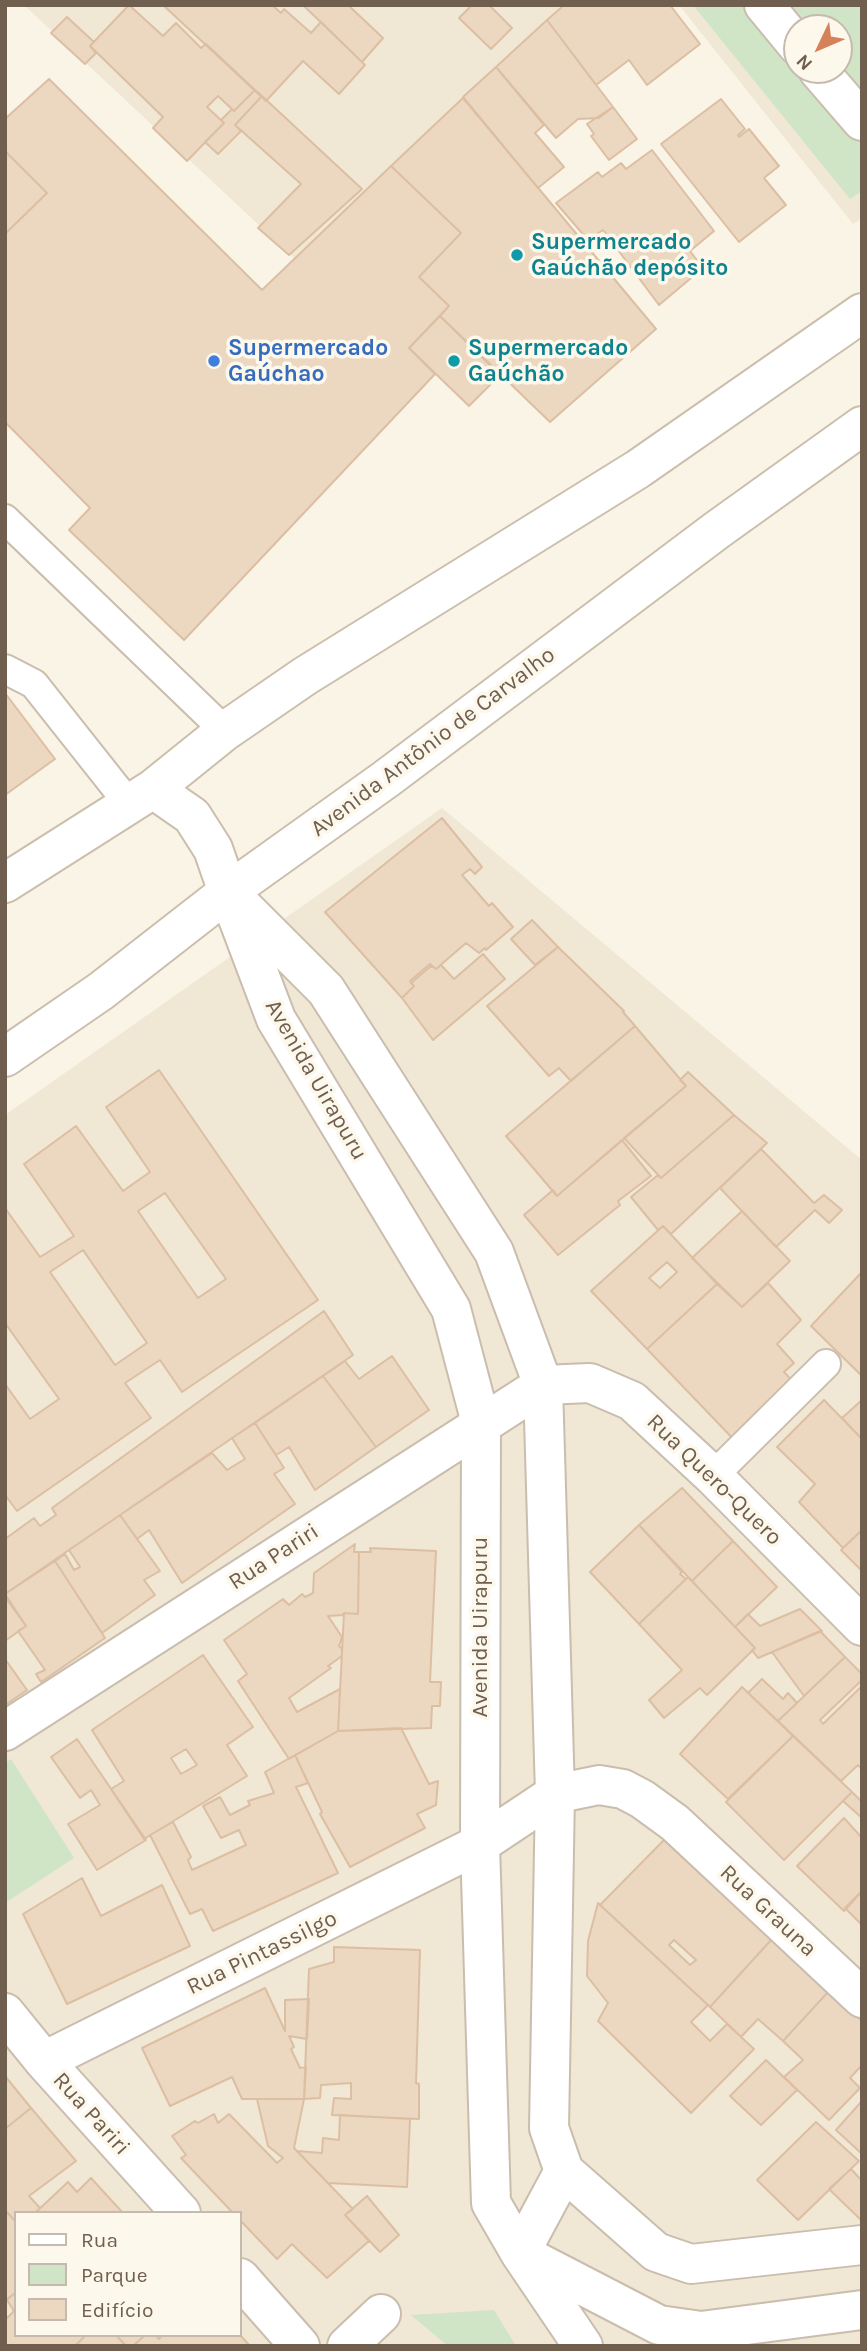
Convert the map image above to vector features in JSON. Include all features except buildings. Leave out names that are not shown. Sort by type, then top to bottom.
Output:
[{"type":"street","points":[[764,5],[783,28]]},
{"type":"street","points":[[830,84],[862,121]]},
{"type":"street","points":[[5,883],[141,797],[225,731],[305,676],[638,469],[862,313]]},
{"type":"street","name":"Avenida Antônio de Carvalho","points":[[8,1051],[101,991],[228,892],[386,779],[717,530],[862,426]]},
{"type":"street","points":[[141,797],[191,816],[213,849],[228,892]]},
{"type":"street","name":"Avenida Uirapuru","points":[[228,892],[326,990],[494,1252],[543,1385],[555,1794],[550,2128],[564,2171]]},
{"type":"street","name":"Avenida Uirapuru","points":[[228,892],[276,1019],[451,1309],[481,1423],[480,1844],[491,2203],[520,2253],[583,2346]]},
{"type":"street","name":"Rua Quero-Quero","points":[[543,1385],[590,1383],[632,1401],[713,1476],[862,1626]]},
{"type":"street","name":"Rua Pariri","points":[[5,1731],[543,1385]]},
{"type":"street","name":"Rua Grauna","points":[[555,1794],[599,1785],[623,1789],[642,1799],[675,1824],[862,1998]]},
{"type":"street","name":"Rua Pintassilgo","points":[[44,2061],[480,1844],[555,1794]]},
{"type":"street","name":"Rua Pariri","points":[[5,2013],[44,2061],[178,2211]]},
{"type":"street","points":[[862,2245],[691,2264],[656,2252],[564,2171],[520,2253],[659,2325],[701,2331],[862,2309]]},
{"type":"street","points":[[242,2280],[300,2346]]},
{"type":"street","points":[[347,2346],[381,2314]]},
{"type":"lane","points":[[5,519],[225,731]]},
{"type":"lane","points":[[5,669],[34,684],[141,797]]},
{"type":"lane","points":[[713,1476],[825,1364]]},
{"type":"shaded area","points":[[24,5],[562,5],[294,258]]},
{"type":"shaded area","points":[[679,5],[862,5],[862,218],[853,224]]},
{"type":"shaded area","points":[[442,808],[862,1160],[862,2346],[5,2346],[5,1115]]},
{"type":"green space","points":[[693,5],[862,5],[862,191],[850,199]]},
{"type":"green space","points":[[11,1759],[74,1858],[5,1903],[5,1763]]},
{"type":"green space","points":[[494,2310],[516,2346],[448,2346],[411,2315]]},
{"type":"place","name":"Supermercado Gaúchão depósito","points":[[517,255]]},
{"type":"place","name":"Supermercado Gaúchao","points":[[214,361]]},
{"type":"place","name":"Supermercado Gaúchão","points":[[454,361]]}]
